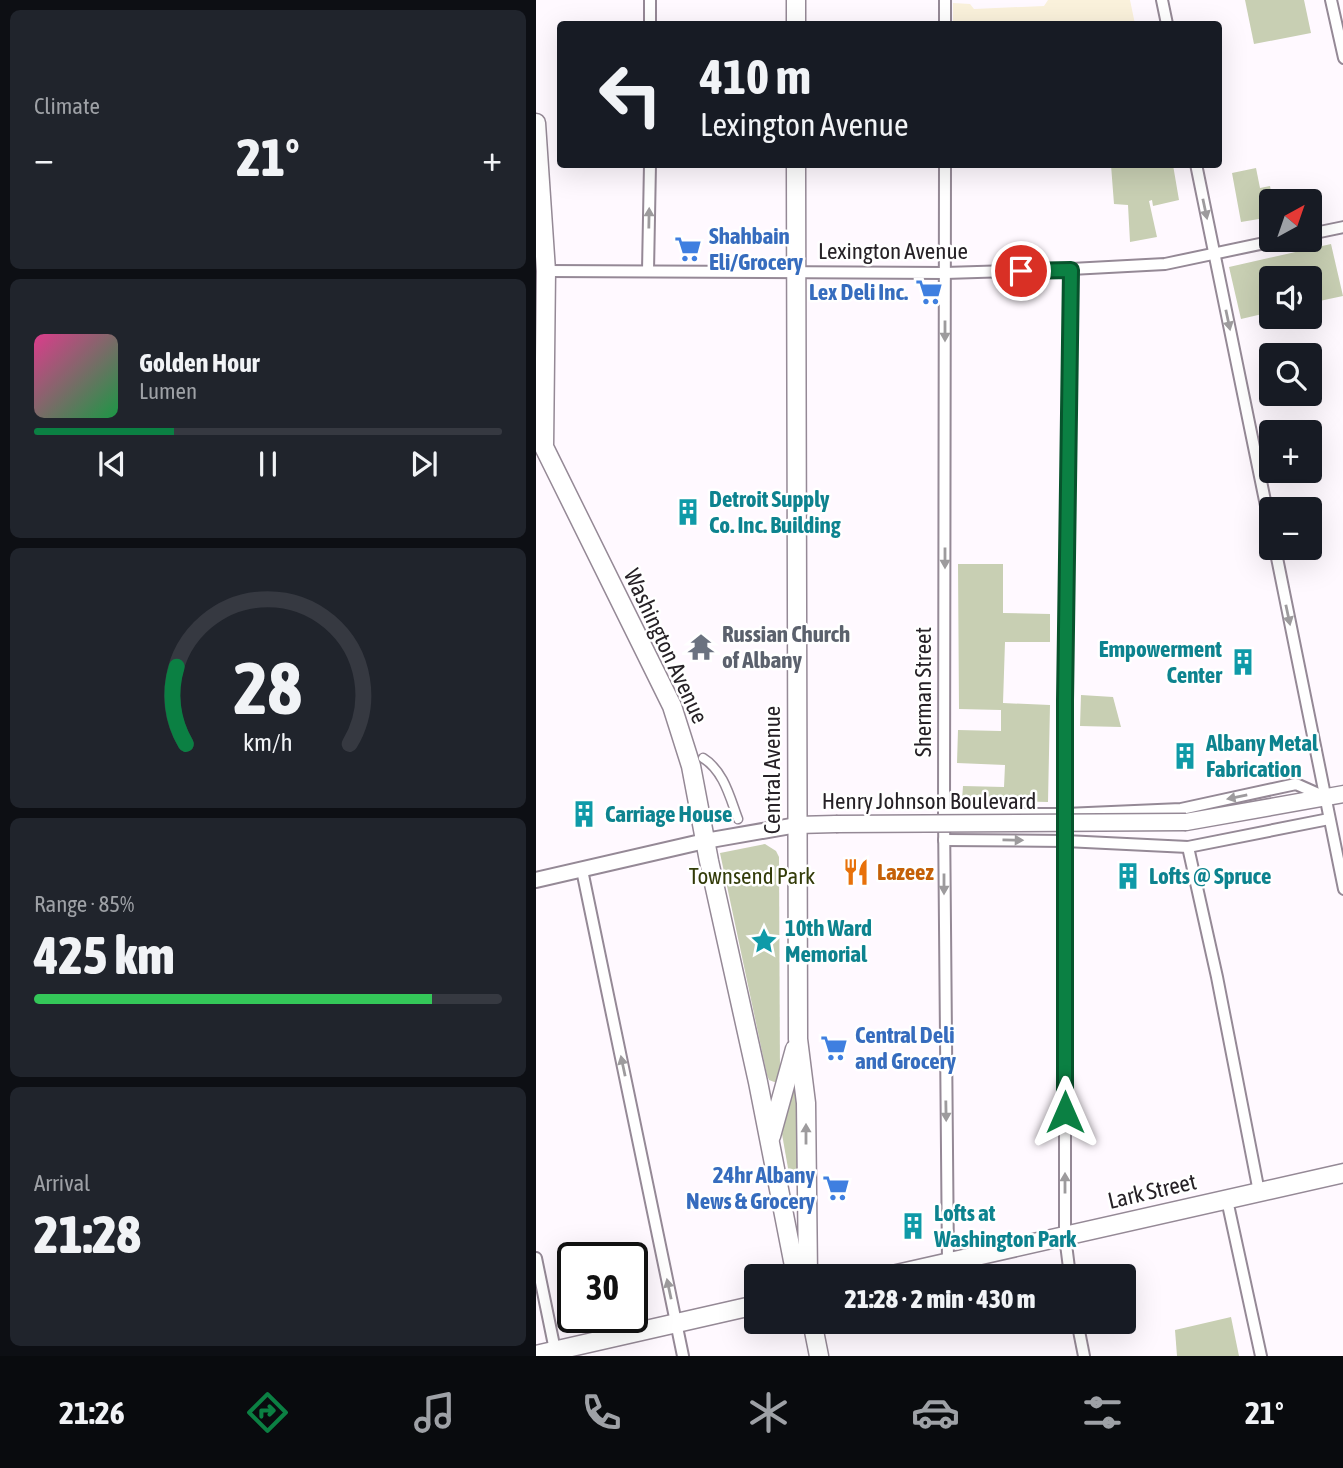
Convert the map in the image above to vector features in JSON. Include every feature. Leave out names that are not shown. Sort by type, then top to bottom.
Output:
[{"type":"main road","points":[[796,0],[796,21]]},
{"type":"main road","name":"Washington Avenue","points":[[536,123],[546,271],[540,303],[539,415],[544,447],[672,706],[691,766],[794,1264]]},
{"type":"main road","name":"Central Avenue","points":[[796,168],[798,1038],[806,1103],[808,1264]]},
{"type":"main road","name":"Henry Johnson Boulevard","points":[[797,825],[1186,822],[1343,794]]},
{"type":"main road","name":"Central Avenue","points":[[770,1141],[798,1038]]},
{"type":"main road","name":"Lark Street","points":[[939,1264],[1343,1173]]},
{"type":"main road","points":[[536,1355],[556,1353],[744,1309]]},
{"type":"main road","points":[[815,1334],[819,1356]]},
{"type":"street","points":[[650,0],[650,21]]},
{"type":"street","points":[[945,0],[945,21]]},
{"type":"street","points":[[1162,0],[1166,21]]},
{"type":"street","points":[[1331,0],[1343,58]]},
{"type":"street","points":[[649,271],[650,168]]},
{"type":"street","name":"Sherman Street","points":[[945,168],[944,840],[948,1262]]},
{"type":"street","points":[[1197,168],[1264,497]]},
{"type":"street","points":[[1322,231],[1343,227]]},
{"type":"street","name":"Lexington Avenue","points":[[546,271],[945,273],[1071,270],[1165,264],[1259,244]]},
{"type":"street","points":[[1068,1264],[1065,1236],[1065,814],[1071,270]]},
{"type":"street","points":[[1276,560],[1343,889]]},
{"type":"street","name":"Washington Avenue","points":[[703,758],[712,764],[723,780],[738,819]]},
{"type":"street","name":"Henry Johnson Boulevard","points":[[944,814],[1065,814],[1181,809],[1296,784],[1326,798]]},
{"type":"street","name":"Henry Johnson Boulevard","points":[[944,840],[1065,841],[1188,847],[1329,819]]},
{"type":"street","name":"Henry Johnson Boulevard","points":[[536,880],[705,841],[797,825]]},
{"type":"street","points":[[1188,847],[1217,977],[1259,1192]]},
{"type":"street","points":[[582,870],[683,1356]]},
{"type":"street","points":[[1227,1200],[1261,1356]]},
{"type":"street","points":[[536,1258],[556,1353]]},
{"type":"street","points":[[1080,1334],[1084,1356]]},
{"type":"shaded area","points":[[1048,0],[1130,0],[1134,21],[953,21],[953,3],[970,4],[974,9],[1044,6]]},
{"type":"green space","points":[[1245,0],[1304,0],[1311,33],[1254,44]]},
{"type":"green space","points":[[1111,168],[1174,168],[1179,200],[1153,206],[1152,200],[1149,201],[1157,237],[1130,242],[1128,205],[1114,204]]},
{"type":"green space","points":[[1256,168],[1260,188],[1270,186],[1271,189],[1259,189],[1259,219],[1241,222],[1232,173]]},
{"type":"green space","points":[[1331,244],[1343,296],[1322,300],[1322,266],[1259,266],[1259,315],[1241,319],[1229,267],[1296,252],[1322,252],[1322,246]]},
{"type":"green space","points":[[958,564],[1003,564],[1003,613],[1050,614],[1050,642],[1005,642],[1003,703],[1050,705],[1048,802],[962,800],[963,786],[1004,787],[1005,765],[957,763],[958,730],[1001,731],[1001,710],[959,709]]},
{"type":"green space","points":[[1081,695],[1113,697],[1121,727],[1080,726]]},
{"type":"green space","name":"Townsend Park","points":[[765,844],[776,851],[779,857],[780,1079],[777,1083],[769,1080],[767,1075],[720,853]]},
{"type":"green space","points":[[797,1091],[798,1174],[789,1174],[782,1134],[792,1092]]},
{"type":"green space","points":[[1231,1317],[1239,1356],[1177,1356],[1175,1330]]},
{"type":"place","name":"Shahbain Eli/Grocery","points":[[688,249]]},
{"type":"place","name":"Lex Deli Inc.","points":[[929,292]]},
{"type":"place","name":"Detroit Supply Co. Inc. Building","points":[[688,512]]},
{"type":"place","name":"Russian Church of Albany","points":[[701,647]]},
{"type":"place","name":"Empowerment Center","points":[[1243,662]]},
{"type":"place","name":"Albany Metal Fabrication","points":[[1185,756]]},
{"type":"place","name":"Carriage House","points":[[584,814]]},
{"type":"place","name":"Lazeez","points":[[856,872]]},
{"type":"place","name":"Lofts @ Spruce","points":[[1128,876]]},
{"type":"place","name":"10th Ward Memorial","points":[[764,941]]},
{"type":"place","name":"Central Deli and Grocery","points":[[834,1048]]},
{"type":"place","name":"24hr Albany News & Grocery","points":[[836,1188]]},
{"type":"place","name":"Lofts at Washington Park","points":[[913,1226]]},
{"type":"route","points":[[1021,271],[1071,270],[1065,701],[1065,1112]]}]
